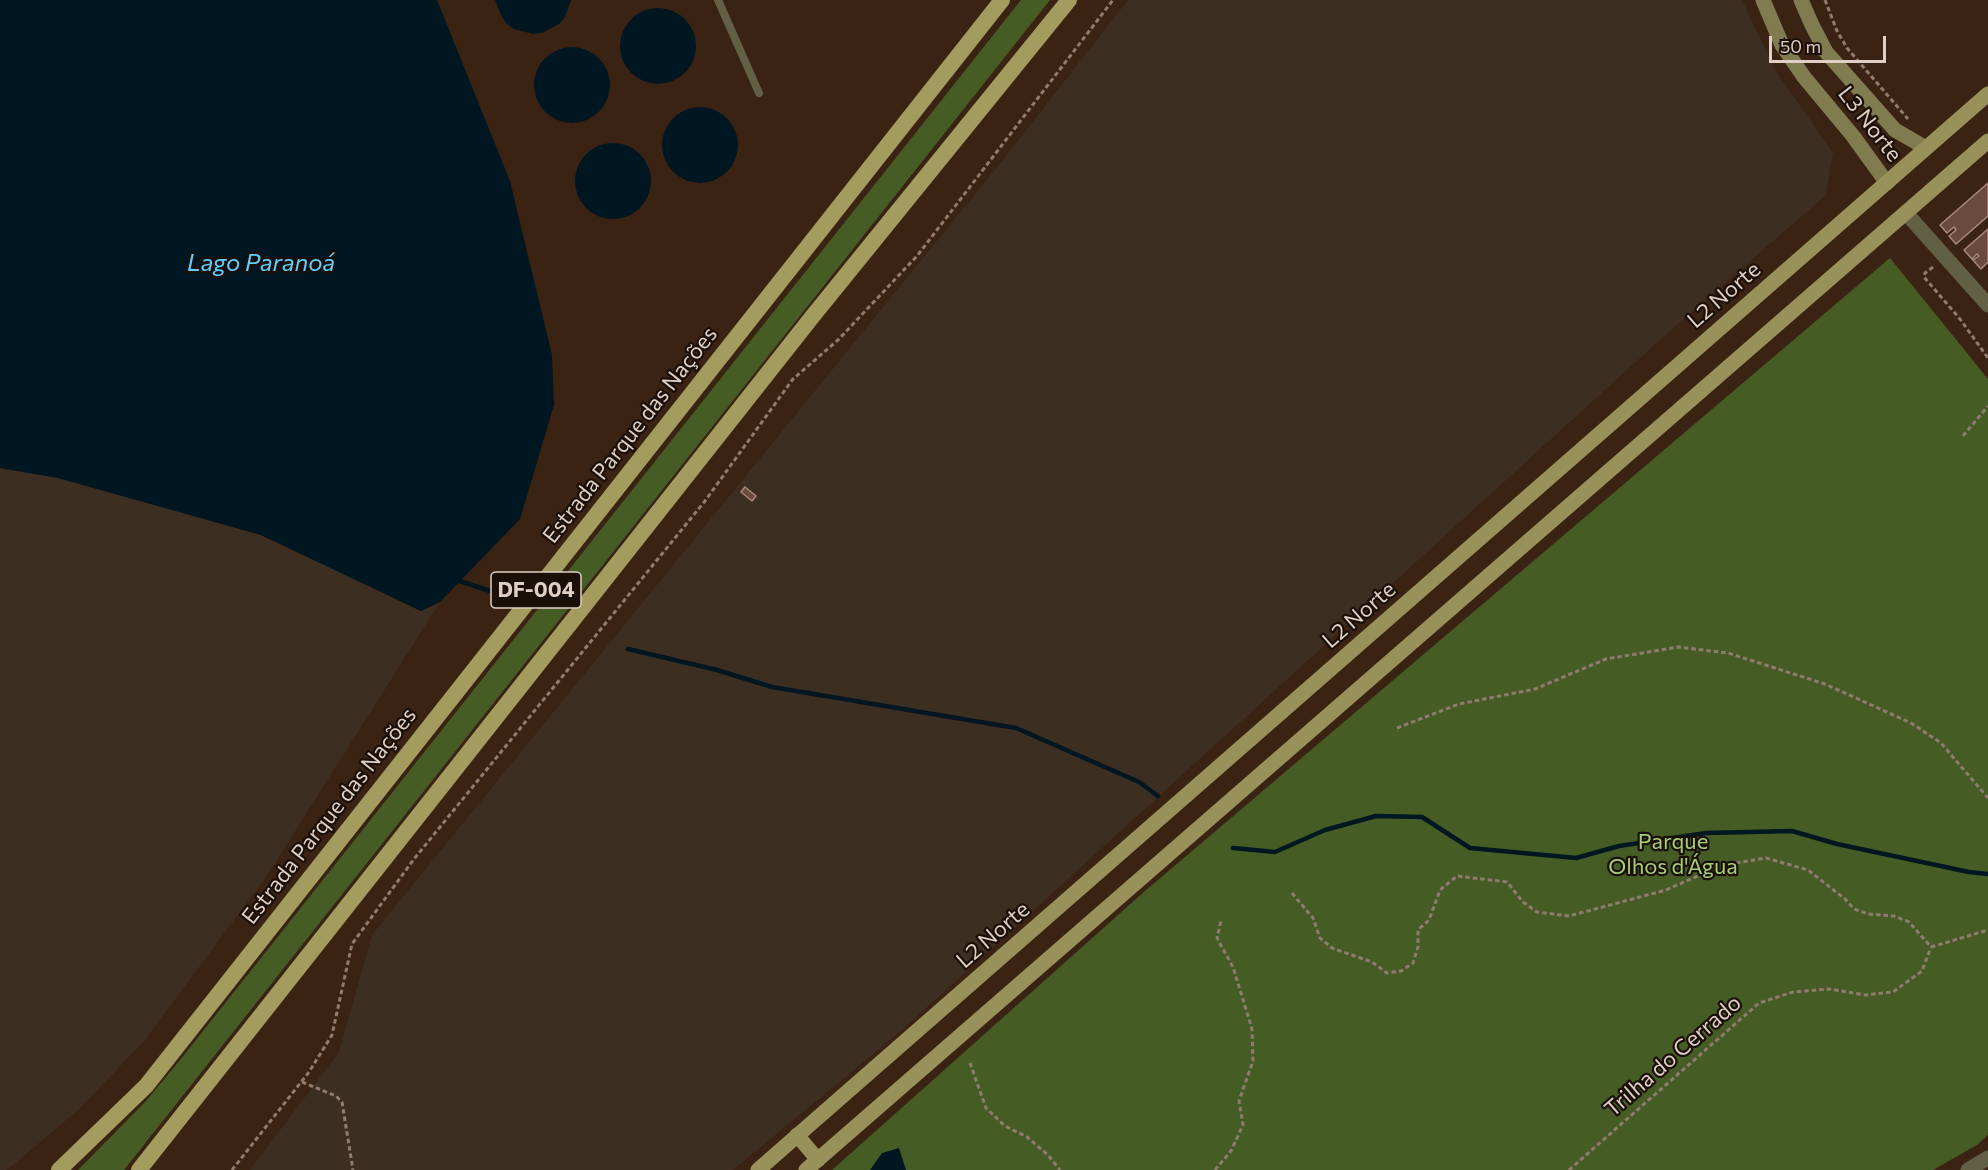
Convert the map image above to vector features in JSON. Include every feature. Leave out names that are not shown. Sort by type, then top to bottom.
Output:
[{"type":"highway","name":"Estrada Parque das Nações","points":[[59,1170],[146,1086],[1002,0]]},
{"type":"highway","name":"DF-004","points":[[139,1170],[812,317],[1069,0]]},
{"type":"main road","name":"L3 Norte","points":[[1763,0],[1782,45],[1804,77],[1887,183]]},
{"type":"main road","name":"L3 Norte","points":[[1801,0],[1826,52],[1894,130],[1926,148]]},
{"type":"main road","name":"L2 Norte","points":[[758,1170],[1988,93]]},
{"type":"main road","points":[[797,1135],[812,1165],[1988,141]]},
{"type":"street","points":[[1906,213],[1988,305]]},
{"type":"lane","points":[[718,0],[759,93]]},
{"type":"path","points":[[232,1170],[302,1082],[332,1035],[352,944],[414,859],[705,501],[793,379],[838,340],[917,256],[1113,0]]},
{"type":"path","points":[[1825,0],[1837,31],[1847,48],[1912,124]]},
{"type":"path","points":[[1945,257],[1925,273],[1924,277],[1960,319],[1988,358]]},
{"type":"path","points":[[1963,436],[1988,406]]},
{"type":"path","points":[[1397,728],[1459,704],[1535,690],[1606,659],[1678,647],[1728,653],[1825,684],[1911,723],[1941,743],[1988,798]]},
{"type":"path","points":[[1292,893],[1313,918],[1320,938],[1332,948],[1372,962],[1387,973],[1401,971],[1413,963],[1418,947],[1418,930],[1429,920],[1440,890],[1457,876],[1507,882],[1523,902],[1537,912],[1569,916],[1666,890],[1736,863],[1766,858],[1808,870],[1845,899],[1854,909],[1868,914],[1894,916],[1909,922],[1931,947],[1988,930]]},
{"type":"path","points":[[1215,1170],[1231,1151],[1243,1125],[1239,1101],[1253,1061],[1252,1029],[1233,967],[1216,938],[1221,921]]},
{"type":"path","name":"Trilha do Cerrado","points":[[1569,1170],[1760,1003],[1793,992],[1829,990],[1865,995],[1893,992],[1922,971],[1931,947]]},
{"type":"path","points":[[970,1063],[986,1108],[1005,1126],[1027,1137],[1048,1155],[1060,1170]]},
{"type":"path","points":[[302,1082],[336,1096],[342,1102],[353,1170]]},
{"type":"shaded area","points":[[1128,0],[1742,0],[1775,70],[1833,153],[1826,195],[1662,338],[903,1029],[733,1170],[250,1170],[339,1052],[372,935],[1003,160]]},
{"type":"shaded area","points":[[0,468],[58,478],[261,535],[421,611],[440,602],[266,877],[144,1041],[78,1110],[7,1170],[0,1170]]},
{"type":"green space","points":[[1021,0],[1050,0],[124,1170],[78,1170],[146,1101],[180,1060]]},
{"type":"green space","name":"Parque Olhos d'Água","points":[[1890,258],[1988,379],[1988,1135],[1977,1145],[1933,1170],[832,1170],[1145,891]]},
{"type":"water","name":"Lago Paranoá","points":[[0,0],[437,0],[510,181],[552,355],[554,405],[520,519],[440,602],[421,611],[261,535],[58,478],[0,468]]},
{"type":"water","points":[[495,0],[571,0],[565,17],[559,24],[542,33],[533,34],[514,29],[506,23]]},
{"type":"water","points":[[658,8],[673,11],[685,19],[693,31],[696,46],[693,61],[685,73],[673,81],[658,84],[643,81],[631,73],[623,61],[620,46],[623,31],[631,19],[643,11]]},
{"type":"water","points":[[572,47],[587,50],[599,58],[607,70],[610,85],[607,100],[599,112],[587,120],[572,123],[557,120],[545,112],[537,100],[534,85],[537,70],[545,58],[557,50]]},
{"type":"water","points":[[700,107],[715,110],[727,118],[735,130],[738,145],[735,160],[727,172],[715,180],[700,183],[685,180],[673,172],[665,160],[662,145],[665,130],[673,118],[685,110]]},
{"type":"water","points":[[613,143],[628,146],[640,154],[648,166],[651,181],[648,196],[640,208],[628,216],[613,219],[598,216],[586,208],[578,196],[575,181],[578,166],[586,154],[598,146]]},
{"type":"water","points":[[899,1148],[906,1170],[870,1170],[882,1153]]},
{"type":"building","points":[[1988,183],[1988,216],[1956,244],[1949,236],[1956,230],[1954,227],[1947,233],[1940,225]]},
{"type":"building","points":[[1988,229],[1988,262],[1981,269],[1973,260],[1979,256],[1977,254],[1972,259],[1964,250]]},
{"type":"building","points":[[745,487],[756,496],[752,501],[741,492]]},
{"type":"waterway","points":[[457,580],[505,596]]},
{"type":"waterway","points":[[628,649],[717,670],[772,687],[1016,728],[1139,782],[1158,796]]},
{"type":"waterway","points":[[1233,848],[1275,852],[1325,830],[1376,816],[1422,817],[1470,848],[1576,858],[1619,846],[1706,833],[1792,831],[1837,844],[1988,874]]}]
